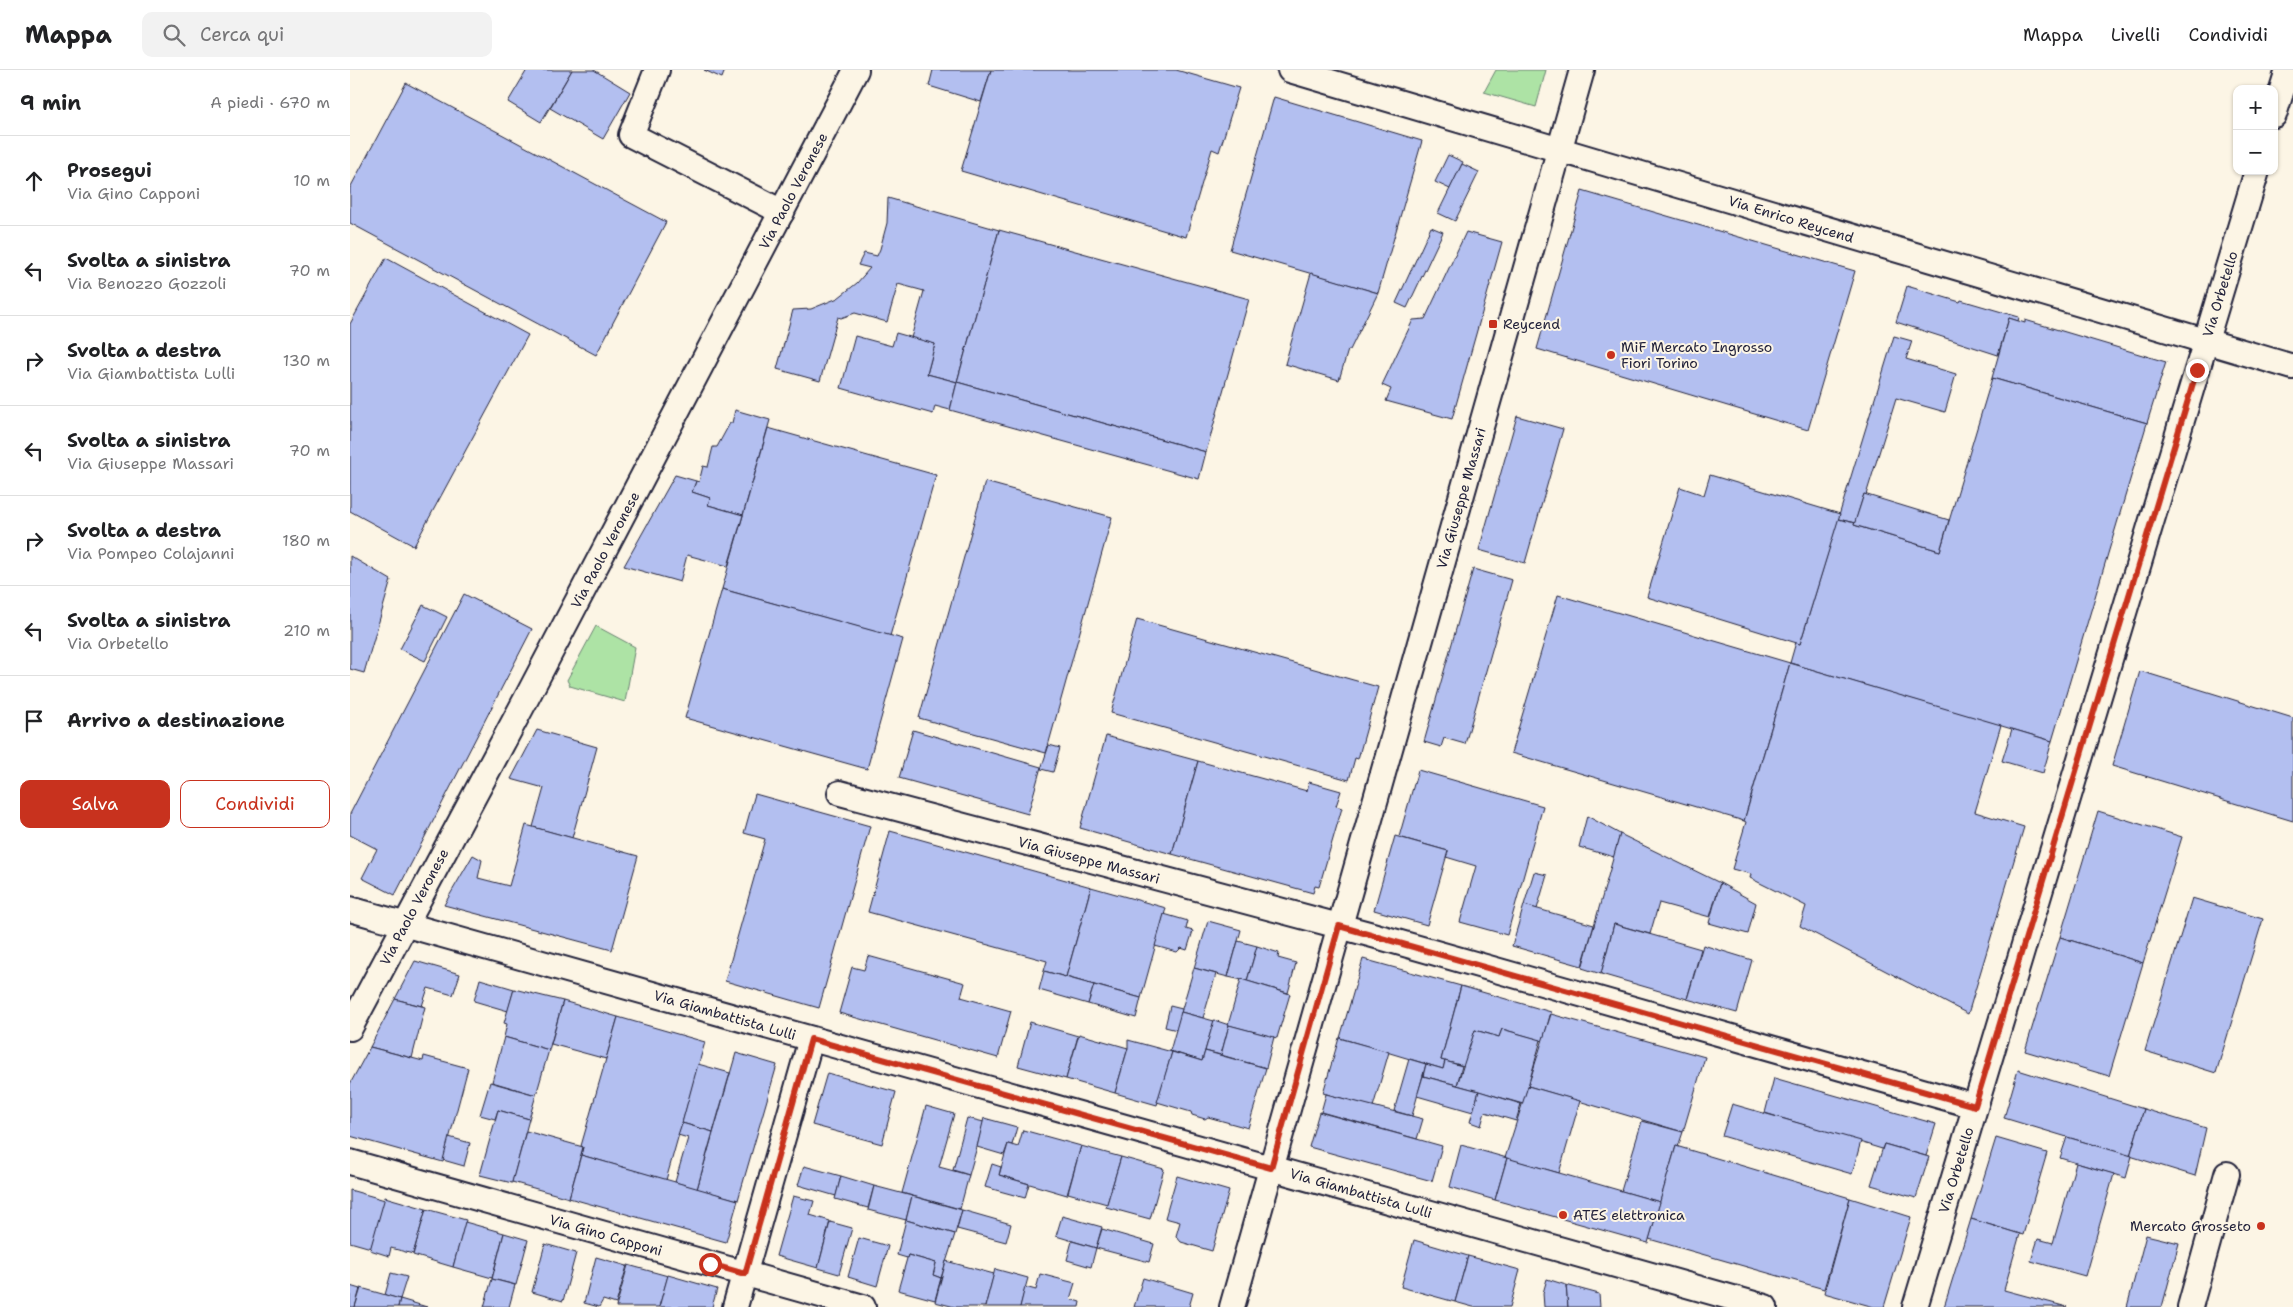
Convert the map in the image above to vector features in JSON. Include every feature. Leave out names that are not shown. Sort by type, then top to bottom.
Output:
[{"type":"street","points":[[657,70],[630,135],[782,212]]},
{"type":"street","name":"Via Paolo Veronese","points":[[350,1028],[525,701],[856,70]]},
{"type":"street","name":"Via Enrico Reycend","points":[[1290,70],[2293,367]]},
{"type":"street","name":"Via Giuseppe Massari","points":[[1232,1307],[1582,70]]},
{"type":"street","points":[[2278,102],[2288,70]]},
{"type":"street","name":"Via Orbetello","points":[[1915,1307],[2256,175]]},
{"type":"street","name":"Via Giuseppe Massari","points":[[840,792],[1339,926]]},
{"type":"street","name":"Via Giambattista Lulli","points":[[350,909],[1765,1307]]},
{"type":"street","points":[[1339,926],[1975,1106]]},
{"type":"street","points":[[735,1307],[811,1039]]},
{"type":"street","name":"Via Gino Capponi","points":[[350,1162],[863,1307]]},
{"type":"street","points":[[2190,1307],[2227,1174]]},
{"type":"green space","points":[[1496,70],[1546,70],[1536,107],[1484,92]]},
{"type":"green space","points":[[596,626],[635,647],[625,702],[570,686],[567,680]]},
{"type":"building","points":[[527,70],[572,70],[541,122],[508,102]]},
{"type":"building","points":[[572,70],[594,70],[630,92],[603,139],[550,108]]},
{"type":"building","points":[[704,70],[725,70],[722,78]]},
{"type":"building","points":[[933,70],[991,70],[981,102],[929,86]]},
{"type":"building","points":[[991,70],[1176,70],[1239,88],[1219,152],[1212,149],[1186,237],[961,171]]},
{"type":"building","points":[[406,83],[666,222],[596,355],[350,223],[350,188]]},
{"type":"building","points":[[1274,97],[1422,141],[1378,293],[1230,250]]},
{"type":"building","points":[[1448,155],[1463,162],[1450,189],[1435,182]]},
{"type":"building","points":[[1462,164],[1479,172],[1455,221],[1438,213]]},
{"type":"building","points":[[1582,191],[1855,271],[1808,430],[1537,349]]},
{"type":"building","points":[[888,198],[999,230],[957,382],[927,374],[935,344],[911,338],[924,291],[898,284],[887,322],[855,313],[841,318],[838,317],[820,381],[777,369],[793,310],[811,309],[838,298],[857,283],[870,268],[858,265],[864,253],[877,256],[887,223]]},
{"type":"building","points":[[1431,227],[1443,232],[1407,308],[1396,303]]},
{"type":"building","points":[[999,230],[1249,299],[1206,452],[957,382]]},
{"type":"building","points":[[1466,232],[1502,242],[1452,419],[1386,401],[1391,389],[1382,385],[1413,320],[1425,319]]},
{"type":"building","points":[[386,258],[528,335],[414,546],[350,511],[350,324]]},
{"type":"building","points":[[1311,273],[1378,293],[1350,350],[1348,350],[1339,380],[1285,364]]},
{"type":"building","points":[[1907,286],[2019,317],[2018,321],[2009,318],[1998,355],[1896,322]]},
{"type":"building","points":[[2009,318],[2025,323],[2025,320],[2166,362],[2147,423],[1992,378]]},
{"type":"building","points":[[896,333],[935,344],[927,374],[957,382],[950,410],[935,406],[933,414],[841,388],[855,336],[892,346]]},
{"type":"building","points":[[1894,336],[1912,341],[1906,359],[1956,374],[1945,412],[1896,398],[1866,495],[1864,494],[1855,523],[1838,519]]},
{"type":"building","points":[[1992,378],[2147,423],[2052,741],[1790,663],[1796,642],[1800,644],[1838,519],[1940,551]]},
{"type":"building","points":[[957,382],[1206,452],[1199,479],[950,410]]},
{"type":"building","points":[[735,410],[770,420],[743,515],[708,505],[710,498],[692,492],[696,481],[699,482],[703,466],[708,467],[713,447],[717,447],[730,423],[732,423]]},
{"type":"building","points":[[1517,416],[1563,429],[1525,563],[1479,550]]},
{"type":"building","points":[[768,428],[936,475],[890,636],[722,589]]},
{"type":"building","points":[[675,475],[696,481],[692,492],[710,498],[708,505],[743,515],[728,566],[687,555],[680,582],[624,566]]},
{"type":"building","points":[[1710,475],[1840,514],[1800,644],[1647,597],[1680,487],[1704,495]]},
{"type":"building","points":[[985,482],[1112,517],[1046,753],[919,718]]},
{"type":"building","points":[[1864,494],[1949,520],[1940,551],[1854,525]]},
{"type":"building","points":[[350,556],[391,580],[364,673],[350,669]]},
{"type":"building","points":[[1473,569],[1512,580],[1465,744],[1444,738],[1441,747],[1424,742]]},
{"type":"building","points":[[722,589],[903,639],[867,769],[685,718]]},
{"type":"building","points":[[464,594],[532,629],[395,895],[362,878],[377,849],[350,835],[350,814]]},
{"type":"building","points":[[1558,595],[1790,663],[1744,821],[1511,753]]},
{"type":"building","points":[[423,605],[447,617],[425,661],[400,649]]},
{"type":"building","points":[[1137,619],[1378,687],[1358,759],[1355,758],[1349,780],[1111,713]]},
{"type":"building","points":[[1790,663],[2001,725],[1975,812],[2024,827],[1968,1014],[1800,926],[1806,906],[1750,878],[1751,874],[1732,869]]},
{"type":"building","points":[[2140,671],[2293,718],[2293,821],[2112,766]]},
{"type":"building","points":[[2012,729],[2052,741],[2043,773],[2002,761]]},
{"type":"building","points":[[537,730],[597,747],[572,838],[533,827],[544,788],[511,779]]},
{"type":"building","points":[[913,730],[1041,767],[1028,814],[899,778]]},
{"type":"building","points":[[1106,736],[1198,761],[1172,854],[1080,828]]},
{"type":"building","points":[[1049,745],[1060,748],[1053,772],[1041,769]]},
{"type":"building","points":[[1198,761],[1307,791],[1309,782],[1341,791],[1336,806],[1342,808],[1319,887],[1315,886],[1313,893],[1172,854]]},
{"type":"building","points":[[1418,770],[1543,806],[1507,935],[1460,922],[1476,866],[1446,857],[1448,851],[1399,837]]},
{"type":"building","points":[[755,794],[870,826],[819,1008],[725,981],[765,839],[744,833]]},
{"type":"building","points":[[2098,811],[2182,837],[2143,963],[2060,937]]},
{"type":"building","points":[[1587,816],[1620,834],[1614,857],[1579,847]]},
{"type":"building","points":[[526,825],[638,856],[612,950],[444,905],[473,855],[482,860],[478,878],[509,886]]},
{"type":"building","points":[[890,831],[1091,887],[1066,977],[1044,971],[1047,961],[868,912]]},
{"type":"building","points":[[1620,834],[1720,883],[1710,917],[1659,903],[1650,934],[1614,924],[1601,974],[1582,968]]},
{"type":"building","points":[[1395,836],[1448,851],[1427,925],[1374,910]]},
{"type":"building","points":[[1534,872],[1547,875],[1537,909],[1524,905]]},
{"type":"building","points":[[1720,883],[1756,903],[1748,934],[1709,923]]},
{"type":"building","points":[[1091,887],[1166,908],[1141,998],[1066,977]]},
{"type":"building","points":[[2192,898],[2263,919],[2216,1073],[2145,1051]]},
{"type":"building","points":[[1524,905],[1594,925],[1582,966],[1512,946]]},
{"type":"building","points":[[1164,914],[1188,921],[1186,929],[1193,931],[1187,950],[1181,948],[1177,952],[1155,946]]},
{"type":"building","points":[[1208,921],[1241,930],[1228,977],[1194,968]]},
{"type":"building","points":[[1614,924],[1701,949],[1687,999],[1601,974]]},
{"type":"building","points":[[2060,937],[2143,963],[2109,1076],[2025,1051]]},
{"type":"building","points":[[1238,941],[1257,946],[1247,981],[1228,977]]},
{"type":"building","points":[[1703,945],[1752,960],[1737,1013],[1687,999]]},
{"type":"building","points":[[1257,946],[1279,953],[1278,958],[1296,963],[1288,993],[1247,981]]},
{"type":"building","points":[[868,956],[965,983],[961,997],[1011,1011],[998,1058],[839,1013],[852,967],[864,970]]},
{"type":"building","points":[[1363,959],[1461,986],[1441,1060],[1445,1061],[1443,1069],[1340,1038]]},
{"type":"building","points":[[415,961],[460,974],[453,995],[428,988],[422,1006],[395,999]]},
{"type":"building","points":[[1194,968],[1216,974],[1203,1018],[1181,1012]]},
{"type":"building","points":[[1044,971],[1094,985],[1088,1004],[1039,990]]},
{"type":"building","points":[[480,979],[514,989],[508,1011],[474,1001]]},
{"type":"building","points":[[1241,979],[1290,994],[1277,1038],[1228,1025]]},
{"type":"building","points":[[1094,985],[1141,998],[1136,1018],[1088,1004]]},
{"type":"building","points":[[1461,986],[1551,1012],[1543,1041],[1502,1029],[1499,1037],[1475,1030],[1464,1066],[1441,1060]]},
{"type":"building","points":[[514,989],[563,1001],[549,1050],[504,1037],[507,1024],[504,1023]]},
{"type":"building","points":[[395,999],[425,1007],[412,1058],[370,1047]]},
{"type":"building","points":[[563,1001],[618,1017],[606,1059],[551,1044]]},
{"type":"building","points":[[1170,1006],[1182,1009],[1177,1030],[1165,1027]]},
{"type":"building","points":[[1181,1012],[1214,1021],[1202,1061],[1170,1051]]},
{"type":"building","points":[[1551,1014],[1705,1057],[1683,1132],[1528,1086]]},
{"type":"building","points":[[618,1017],[705,1042],[666,1180],[581,1155],[583,1147],[581,1146]]},
{"type":"building","points":[[1214,1020],[1229,1025],[1221,1055],[1205,1051]]},
{"type":"building","points":[[1030,1022],[1078,1036],[1066,1079],[1018,1066]]},
{"type":"building","points":[[1229,1025],[1274,1037],[1266,1068],[1221,1055]]},
{"type":"building","points":[[1502,1029],[1541,1040],[1523,1104],[1457,1085],[1475,1030],[1499,1037]]},
{"type":"building","points":[[1079,1034],[1128,1048],[1115,1093],[1066,1079]]},
{"type":"building","points":[[504,1037],[549,1050],[536,1095],[492,1082]]},
{"type":"building","points":[[1339,1038],[1389,1052],[1373,1107],[1323,1093]]},
{"type":"building","points":[[1128,1040],[1172,1052],[1157,1105],[1115,1093],[1128,1048]]},
{"type":"building","points":[[370,1047],[423,1061],[424,1056],[468,1068],[443,1162],[350,1136],[350,1084]]},
{"type":"building","points":[[1205,1051],[1266,1068],[1248,1128],[1208,1117],[1205,1119],[1192,1115],[1191,1112],[1157,1102],[1172,1052],[1202,1061]]},
{"type":"building","points":[[736,1053],[777,1065],[738,1200],[697,1189]]},
{"type":"building","points":[[1409,1059],[1426,1064],[1412,1116],[1394,1111]]},
{"type":"building","points":[[1445,1061],[1462,1066],[1457,1085],[1423,1076],[1426,1064],[1443,1069]]},
{"type":"building","points":[[698,1064],[730,1073],[713,1132],[682,1123]]},
{"type":"building","points":[[2018,1070],[2144,1109],[2130,1156],[2004,1118]]},
{"type":"building","points":[[827,1073],[896,1092],[882,1144],[812,1125]]},
{"type":"building","points":[[1423,1076],[1479,1091],[1473,1112],[1417,1096]]},
{"type":"building","points":[[1774,1078],[1936,1124],[1926,1156],[1884,1144],[1882,1149],[1765,1113]]},
{"type":"building","points":[[490,1082],[536,1095],[529,1119],[498,1110],[495,1119],[480,1115]]},
{"type":"building","points":[[1528,1086],[1580,1101],[1559,1173],[1505,1158]]},
{"type":"building","points":[[1479,1091],[1521,1104],[1516,1121],[1485,1112],[1481,1126],[1470,1122]]},
{"type":"building","points":[[1326,1094],[1423,1119],[1417,1139],[1321,1112]]},
{"type":"building","points":[[1732,1104],[1861,1141],[1852,1174],[1722,1136]]},
{"type":"building","points":[[926,1106],[954,1114],[939,1167],[969,1175],[960,1209],[902,1193]]},
{"type":"building","points":[[2144,1109],[2206,1128],[2195,1176],[2130,1156]]},
{"type":"building","points":[[498,1110],[529,1119],[512,1183],[480,1175]]},
{"type":"building","points":[[1319,1112],[1442,1146],[1432,1181],[1309,1147]]},
{"type":"building","points":[[967,1118],[984,1122],[969,1175],[953,1170]]},
{"type":"building","points":[[984,1118],[1017,1127],[1012,1145],[1008,1144],[1004,1155],[977,1147]]},
{"type":"building","points":[[1642,1121],[1683,1132],[1678,1147],[1676,1146],[1660,1202],[1621,1191]]},
{"type":"building","points":[[682,1123],[713,1132],[697,1189],[675,1182],[688,1138],[678,1135]]},
{"type":"building","points":[[1023,1130],[1081,1146],[1067,1195],[999,1175],[1008,1144],[1018,1147]]},
{"type":"building","points":[[526,1131],[583,1147],[569,1198],[512,1182]]},
{"type":"building","points":[[449,1137],[470,1143],[464,1166],[443,1160]]},
{"type":"building","points":[[2067,1137],[2132,1156],[2126,1178],[2060,1158]]},
{"type":"building","points":[[1996,1138],[2047,1153],[2023,1235],[1971,1219]]},
{"type":"building","points":[[1884,1144],[1929,1157],[1916,1198],[1871,1185]]},
{"type":"building","points":[[1461,1145],[1507,1158],[1495,1200],[1450,1187]]},
{"type":"building","points":[[1081,1146],[1121,1157],[1107,1204],[1068,1193]]},
{"type":"building","points":[[1676,1146],[1850,1198],[1824,1289],[1649,1239]]},
{"type":"building","points":[[581,1155],[738,1200],[726,1242],[569,1198]]},
{"type":"building","points":[[1121,1157],[1164,1169],[1150,1219],[1106,1207]]},
{"type":"building","points":[[1507,1158],[1660,1202],[1648,1243],[1495,1200]]},
{"type":"building","points":[[2076,1163],[2114,1174],[2085,1276],[2031,1261],[2038,1239],[2053,1243]]},
{"type":"building","points":[[992,1164],[1001,1167],[999,1175],[1029,1184],[1025,1198],[985,1187]]},
{"type":"building","points":[[804,1166],[841,1176],[836,1196],[798,1185]]},
{"type":"building","points":[[841,1176],[874,1186],[868,1208],[835,1199]]},
{"type":"building","points":[[1177,1176],[1229,1191],[1212,1251],[1181,1242],[1176,1236],[1180,1222],[1165,1218]]},
{"type":"building","points":[[874,1186],[912,1196],[906,1220],[868,1210]]},
{"type":"building","points":[[350,1190],[385,1200],[371,1248],[350,1242]]},
{"type":"building","points":[[793,1196],[814,1201],[810,1215],[830,1221],[818,1268],[776,1256]]},
{"type":"building","points":[[912,1196],[962,1210],[955,1234],[906,1220]]},
{"type":"building","points":[[385,1197],[426,1209],[413,1254],[391,1248],[389,1256],[370,1250]]},
{"type":"building","points":[[1850,1198],[1911,1217],[1884,1307],[1874,1307],[1824,1293]]},
{"type":"building","points":[[426,1209],[466,1220],[453,1267],[413,1255]]},
{"type":"building","points":[[962,1210],[1011,1224],[1006,1242],[957,1229]]},
{"type":"building","points":[[1062,1216],[1102,1227],[1096,1248],[1056,1236]]},
{"type":"building","points":[[1971,1219],[2020,1234],[2004,1290],[2067,1307],[1944,1307]]},
{"type":"building","points":[[906,1220],[955,1234],[941,1278],[933,1275],[936,1263],[908,1255],[907,1258],[897,1255]]},
{"type":"building","points":[[465,1222],[504,1233],[492,1278],[453,1267]]},
{"type":"building","points":[[830,1222],[852,1228],[839,1274],[818,1268]]},
{"type":"building","points":[[1102,1229],[1154,1244],[1149,1262],[1096,1248]]},
{"type":"building","points":[[504,1233],[528,1240],[516,1285],[492,1279]]},
{"type":"building","points":[[2146,1235],[2179,1243],[2162,1307],[2127,1307]]},
{"type":"building","points":[[859,1238],[888,1246],[877,1286],[848,1277]]},
{"type":"building","points":[[1414,1240],[1468,1256],[1455,1302],[1401,1287]]},
{"type":"building","points":[[1072,1241],[1096,1248],[1091,1267],[1067,1260]]},
{"type":"building","points":[[545,1244],[576,1253],[563,1301],[532,1292]]},
{"type":"building","points":[[908,1255],[936,1263],[933,1275],[941,1278],[935,1300],[898,1290]]},
{"type":"building","points":[[1468,1256],[1520,1270],[1510,1307],[1473,1307],[1455,1302]]},
{"type":"building","points":[[596,1257],[627,1266],[616,1304],[603,1300],[599,1307],[584,1303]]},
{"type":"building","points":[[946,1261],[994,1274],[985,1307],[955,1307],[935,1302]]},
{"type":"building","points":[[628,1265],[668,1276],[659,1307],[616,1307]]},
{"type":"building","points":[[995,1269],[1028,1278],[1020,1307],[985,1307]]},
{"type":"building","points":[[391,1273],[407,1277],[400,1299],[385,1295]]},
{"type":"building","points":[[1040,1274],[1075,1283],[1070,1299],[1080,1302],[1079,1307],[1020,1307],[1025,1287],[1036,1290]]},
{"type":"building","points":[[668,1275],[717,1289],[712,1307],[659,1307]]},
{"type":"building","points":[[1143,1278],[1193,1293],[1189,1307],[1134,1307]]},
{"type":"building","points":[[492,1279],[515,1285],[509,1307],[484,1307]]},
{"type":"building","points":[[1547,1279],[1566,1285],[1568,1307],[1544,1307],[1543,1293]]},
{"type":"building","points":[[1566,1285],[1599,1294],[1600,1307],[1568,1307]]},
{"type":"building","points":[[350,1286],[360,1289],[355,1307],[350,1307]]},
{"type":"building","points":[[361,1288],[400,1299],[398,1307],[355,1307]]},
{"type":"building","points":[[400,1299],[427,1307],[398,1307]]},
{"type":"place","name":"Reycend","points":[[1493,324]]},
{"type":"place","name":"MiF Mercato Ingrosso Fiori Torino","points":[[1611,355]]},
{"type":"place","name":"ATES elettronica","points":[[1563,1215]]},
{"type":"place","name":"Mercato Grosseto","points":[[2261,1226]]},
{"type":"route","points":[[710,1264],[745,1274],[811,1039],[1271,1168],[1339,926],[1975,1106],[2197,370]]}]
